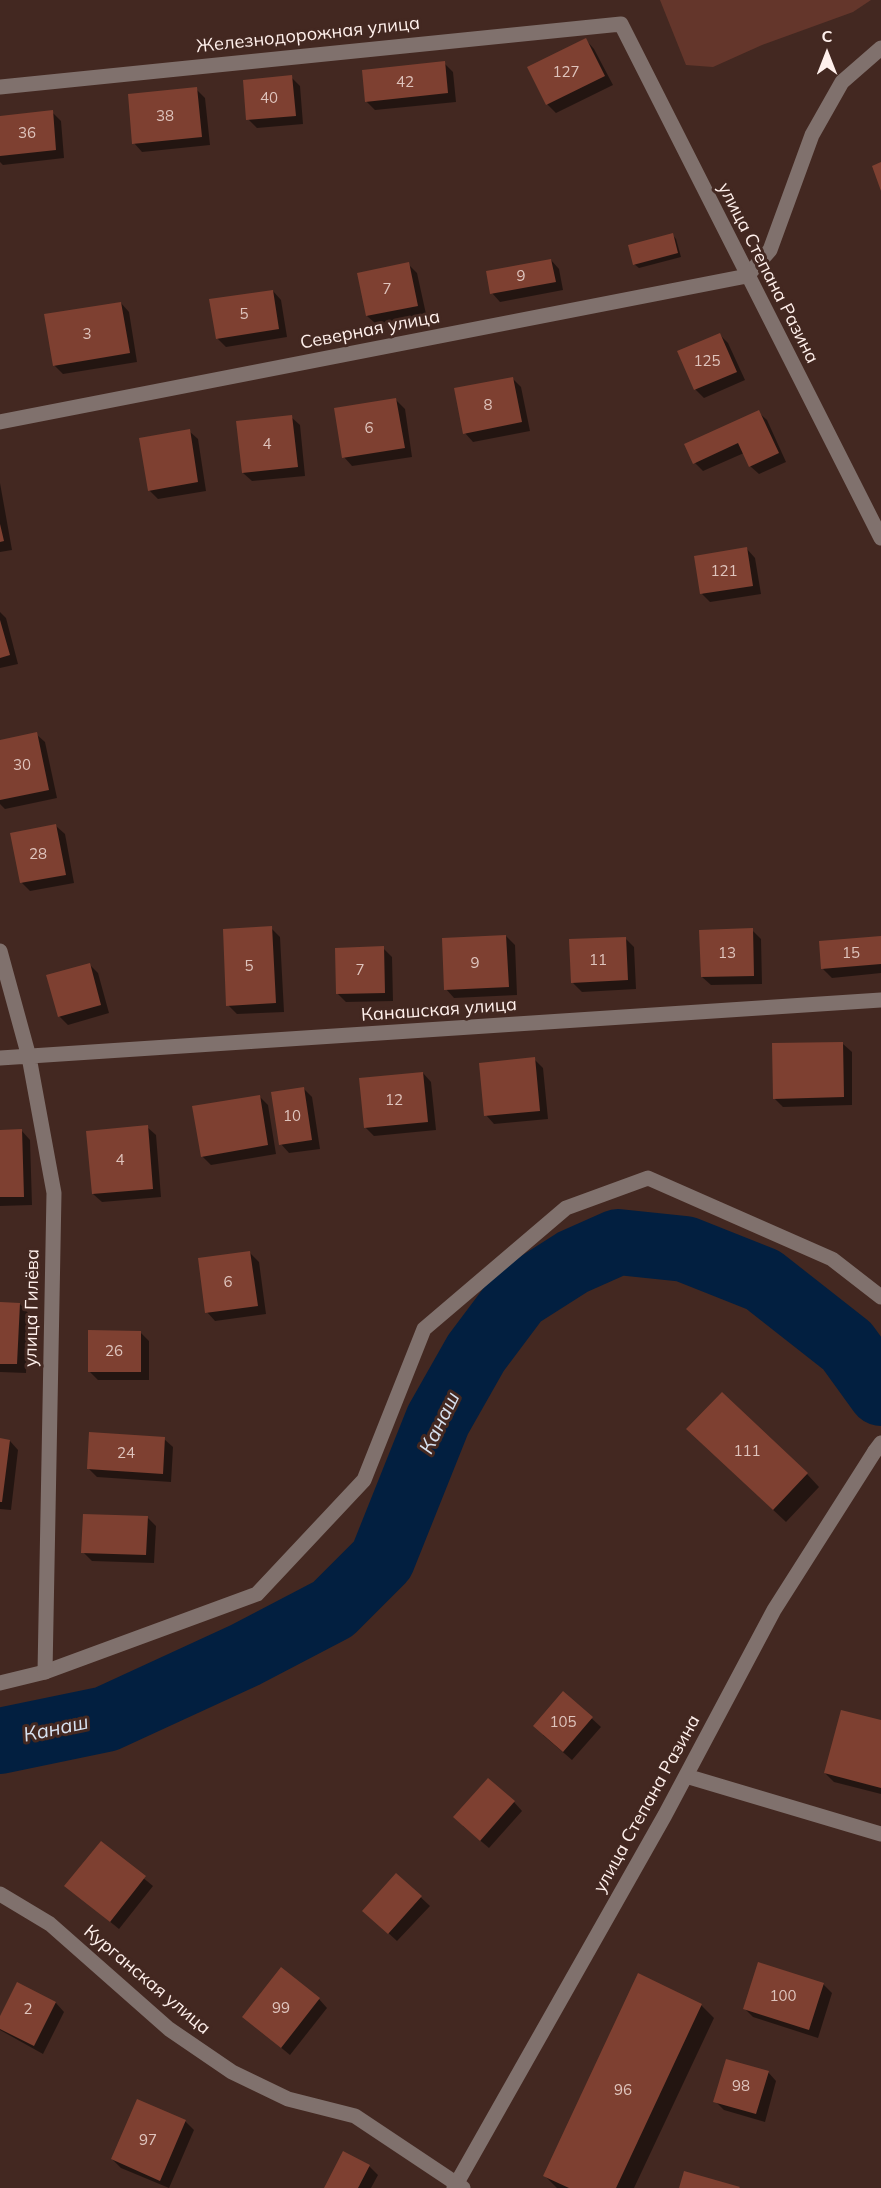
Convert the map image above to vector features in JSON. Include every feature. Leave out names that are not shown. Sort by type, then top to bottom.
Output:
[{"type":"street","name":"Железнодорожная улица","points":[[0,87],[621,24]]},
{"type":"street","name":"улица Степана Разина","points":[[621,24],[881,538]]},
{"type":"street","points":[[747,276],[770,250],[812,135],[842,82],[881,48]]},
{"type":"street","name":"Северная улица","points":[[0,422],[747,276]]},
{"type":"street","name":"улица Гилёва","points":[[0,951],[29,1057],[54,1193],[45,1672]]},
{"type":"street","name":"Канашская улица","points":[[0,1058],[881,1000]]},
{"type":"street","points":[[0,1683],[45,1672],[257,1594],[364,1480],[424,1329],[566,1208],[648,1179],[832,1259],[881,1297]]},
{"type":"street","name":"улица Степана Разина","points":[[458,2186],[686,1776],[774,1610],[878,1447]]},
{"type":"street","points":[[686,1776],[881,1834]]},
{"type":"street","name":"Курганская улица","points":[[0,1894],[50,1924],[169,2029],[232,2072],[288,2099],[356,2116],[458,2186]]},
{"type":"shaded area","points":[[660,0],[871,0],[853,12],[762,45],[713,67],[686,65]]},
{"type":"building","points":[[586,38],[605,76],[546,105],[527,67]]},
{"type":"building","points":[[445,61],[448,93],[365,102],[362,70]]},
{"type":"building","points":[[292,75],[296,116],[246,120],[243,80]]},
{"type":"building","points":[[197,87],[202,137],[132,144],[128,94]]},
{"type":"building","points":[[53,110],[56,150],[0,156],[0,116]]},
{"type":"building","points":[[881,162],[881,191],[872,166]]},
{"type":"building","points":[[673,233],[678,253],[633,265],[628,245]]},
{"type":"building","points":[[551,259],[556,282],[490,294],[486,271]]},
{"type":"building","points":[[409,262],[418,306],[366,316],[357,273]]},
{"type":"building","points":[[273,290],[279,329],[216,339],[209,299]]},
{"type":"building","points":[[121,302],[130,353],[53,366],[44,314]]},
{"type":"building","points":[[720,333],[737,372],[694,390],[677,351]]},
{"type":"building","points":[[513,377],[522,422],[463,434],[454,388]]},
{"type":"building","points":[[396,398],[405,448],[342,458],[334,408]]},
{"type":"building","points":[[759,410],[779,453],[749,467],[738,443],[693,464],[684,444]]},
{"type":"building","points":[[292,415],[298,467],[242,473],[236,421]]},
{"type":"building","points":[[190,429],[198,482],[148,491],[139,438]]},
{"type":"building","points":[[0,524],[4,541],[0,542]]},
{"type":"building","points":[[747,547],[753,586],[700,594],[694,556]]},
{"type":"building","points":[[0,620],[10,655],[0,658]]},
{"type":"building","points":[[37,732],[49,790],[0,800],[0,740]]},
{"type":"building","points":[[56,824],[66,875],[20,883],[10,833]]},
{"type":"building","points":[[272,926],[276,1003],[226,1006],[223,929]]},
{"type":"building","points":[[753,928],[754,976],[701,977],[699,930]]},
{"type":"building","points":[[506,935],[509,987],[444,990],[442,938]]},
{"type":"building","points":[[881,936],[881,964],[821,969],[819,941]]},
{"type":"building","points":[[626,937],[628,980],[571,983],[569,939]]},
{"type":"building","points":[[384,946],[385,993],[336,994],[335,948]]},
{"type":"building","points":[[90,963],[101,1005],[58,1017],[46,975]]},
{"type":"building","points":[[843,1042],[844,1097],[773,1099],[772,1043]]},
{"type":"building","points":[[535,1057],[540,1111],[484,1116],[479,1063]]},
{"type":"building","points":[[423,1072],[428,1122],[364,1128],[359,1078]]},
{"type":"building","points":[[304,1087],[312,1140],[279,1145],[271,1092]]},
{"type":"building","points":[[260,1095],[268,1145],[201,1157],[192,1106]]},
{"type":"building","points":[[148,1125],[153,1189],[92,1194],[86,1131]]},
{"type":"building","points":[[22,1129],[24,1197],[0,1197],[0,1130]]},
{"type":"building","points":[[250,1251],[258,1306],[205,1313],[198,1258]]},
{"type":"building","points":[[0,1302],[20,1303],[17,1364],[0,1364]]},
{"type":"building","points":[[88,1330],[141,1331],[141,1372],[88,1372]]},
{"type":"building","points":[[722,1392],[808,1473],[773,1510],[686,1429]]},
{"type":"building","points":[[89,1432],[165,1437],[163,1474],[87,1469]]},
{"type":"building","points":[[0,1438],[10,1440],[2,1502],[0,1502]]},
{"type":"building","points":[[83,1514],[148,1516],[146,1555],[81,1553]]},
{"type":"building","points":[[563,1691],[593,1717],[563,1752],[533,1726]]},
{"type":"building","points":[[841,1710],[881,1720],[881,1788],[824,1773]]},
{"type":"building","points":[[488,1778],[515,1801],[480,1841],[453,1817]]},
{"type":"building","points":[[101,1841],[146,1876],[110,1922],[64,1886]]},
{"type":"building","points":[[396,1873],[422,1896],[388,1934],[362,1911]]},
{"type":"building","points":[[758,1962],[824,1983],[809,2030],[743,2009]]},
{"type":"building","points":[[281,1967],[320,1998],[281,2048],[242,2017]]},
{"type":"building","points":[[638,1973],[702,2004],[616,2188],[569,2188],[543,2176]]},
{"type":"building","points":[[17,1982],[56,2002],[34,2046],[0,2029],[0,2016]]},
{"type":"building","points":[[726,2059],[769,2071],[756,2114],[713,2102]]},
{"type":"building","points":[[137,2099],[186,2120],[160,2181],[111,2159]]},
{"type":"building","points":[[343,2151],[370,2165],[358,2188],[324,2188]]},
{"type":"building","points":[[684,2171],[740,2187],[679,2188]]},
{"type":"waterway","name":"Канаш","points":[[0,1741],[106,1719],[245,1655],[333,1609],[382,1560],[438,1420],[476,1353],[518,1297],[573,1262],[618,1242],[685,1249],[763,1280],[847,1346],[881,1393]]}]
